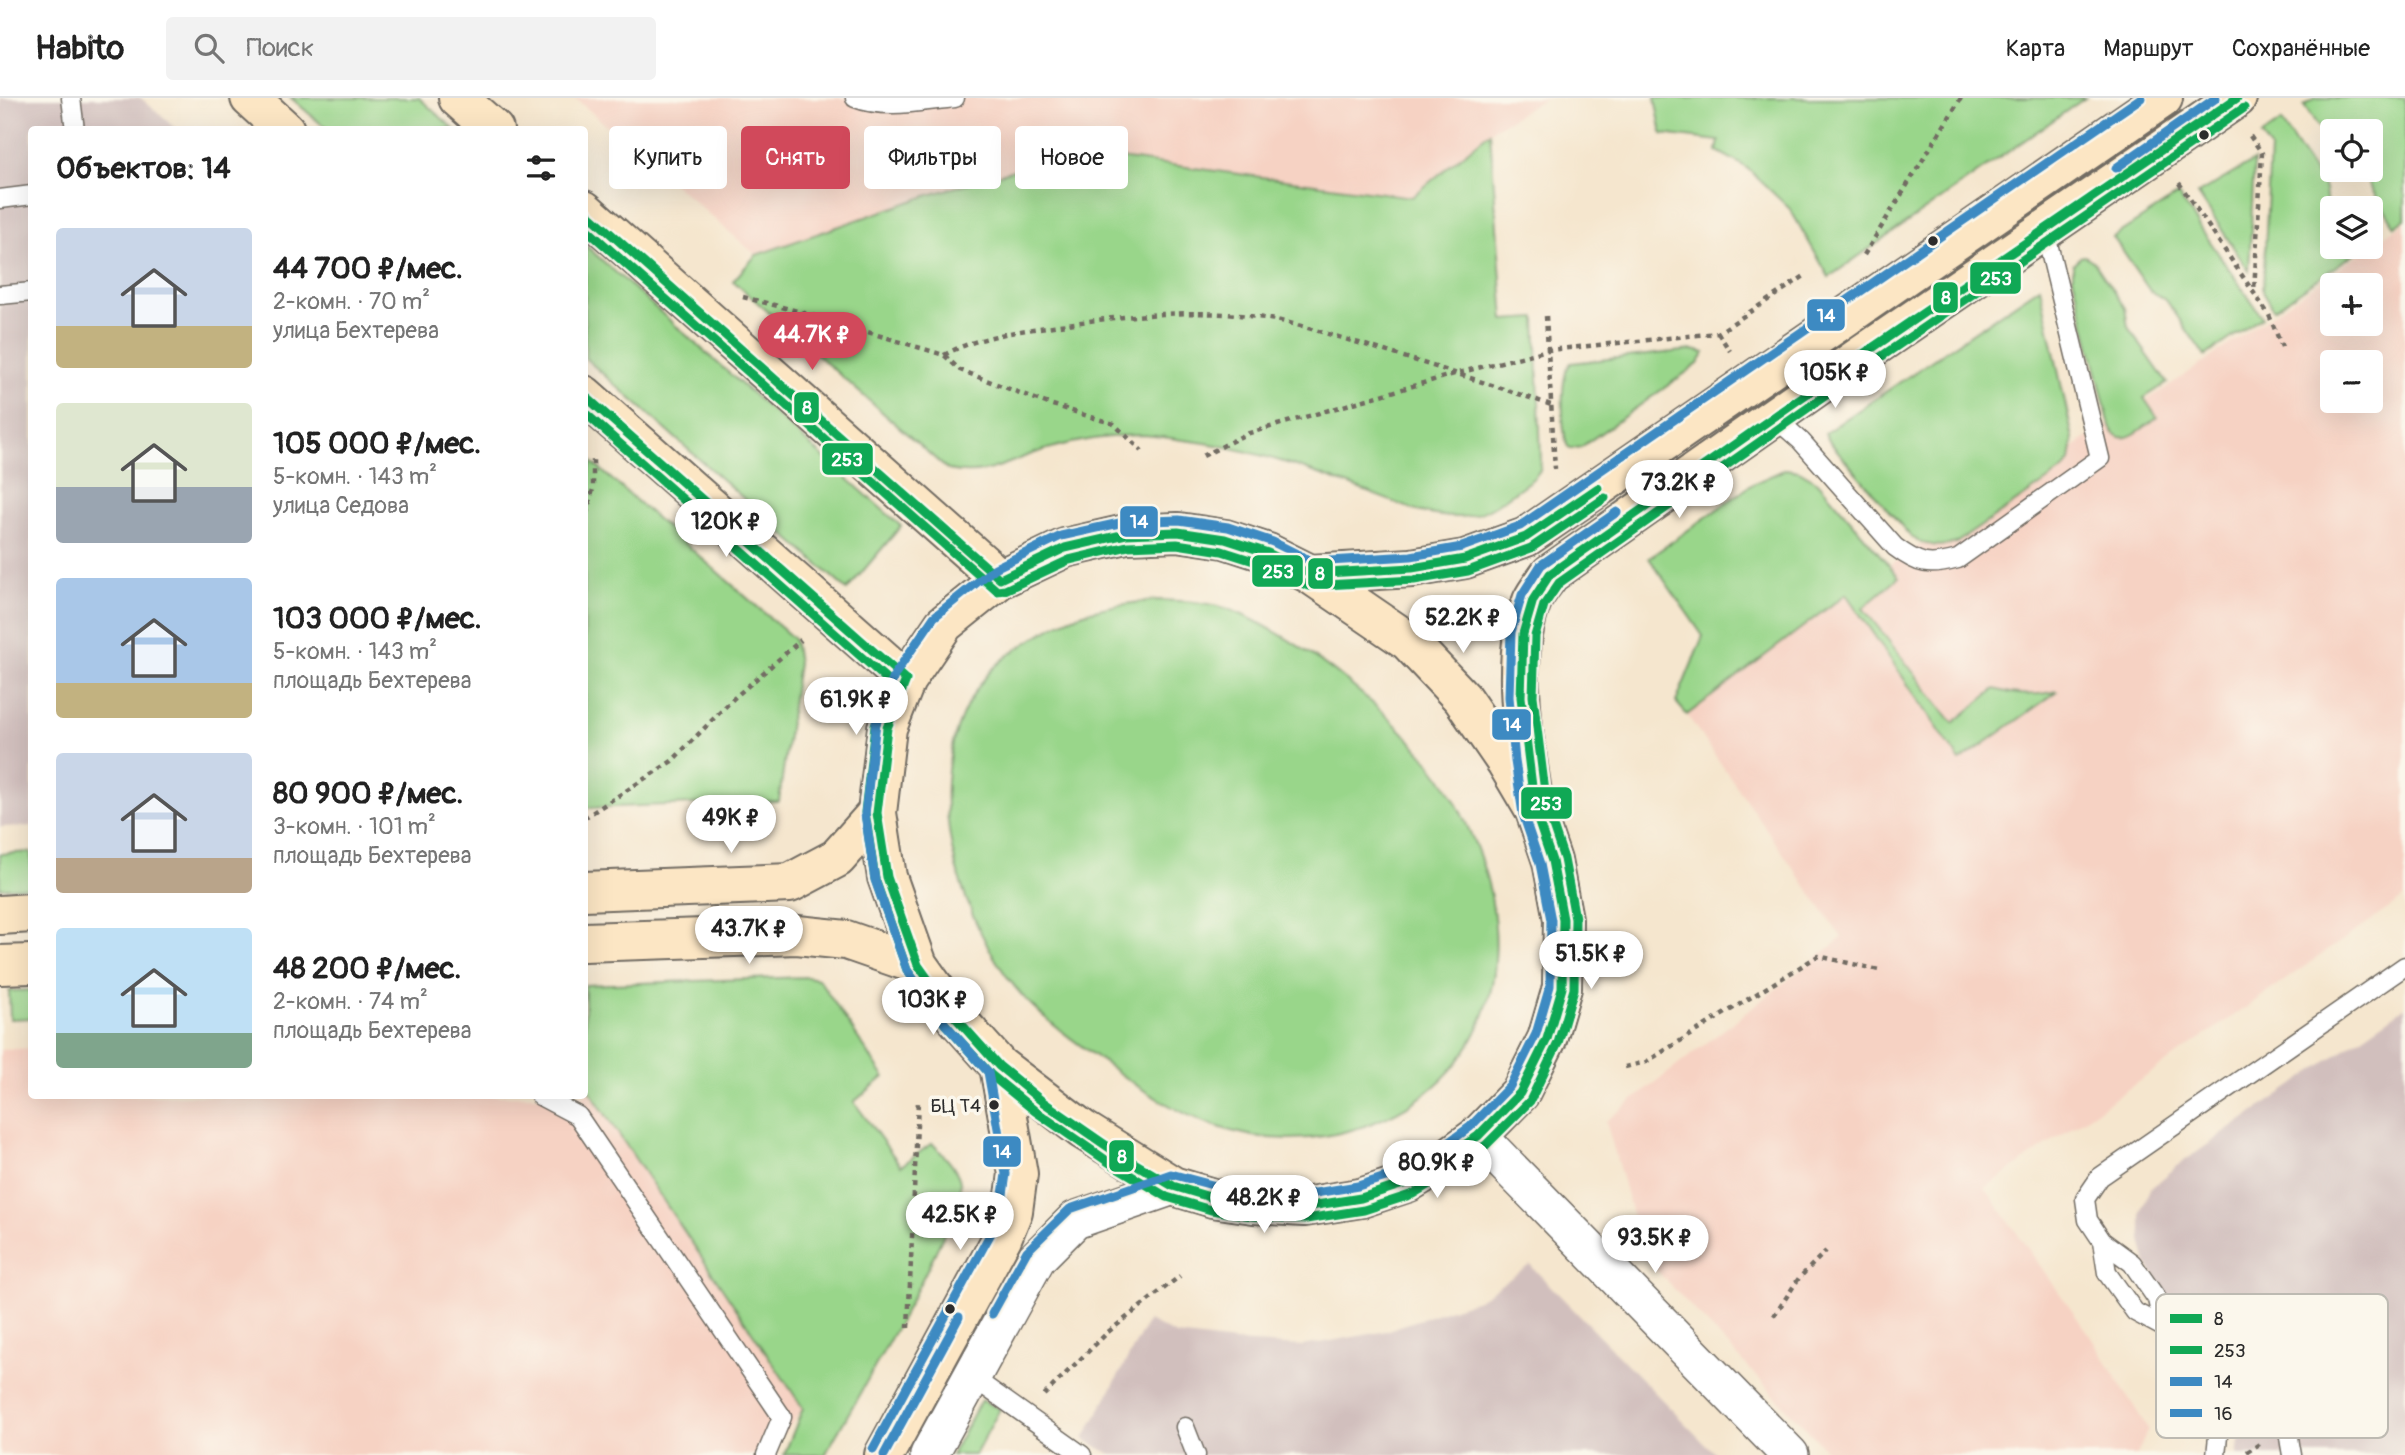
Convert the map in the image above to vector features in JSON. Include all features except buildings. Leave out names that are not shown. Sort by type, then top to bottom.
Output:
[{"type":"main road","points":[[250,98],[281,126]]},
{"type":"main road","points":[[458,98],[490,126]]},
{"type":"main road","points":[[1535,811],[1506,762],[1462,698],[1408,641],[1310,574],[1268,553],[1225,539],[1178,532],[1126,534],[1065,548],[1000,579],[944,624],[906,680],[887,728],[877,813],[887,877],[918,965],[955,1017],[999,1066],[1083,1130],[1173,1186],[1213,1198],[1304,1207],[1361,1198],[1409,1182],[1478,1136],[1520,1093],[1547,1038],[1562,988],[1563,919],[1552,861],[1535,811],[1521,697],[1523,634],[1533,600],[1550,574],[1774,417],[1850,339],[2163,98]]},
{"type":"main road","points":[[1310,574],[1412,568],[1465,559],[1525,537],[1850,339],[2045,231],[2237,98]]},
{"type":"main road","points":[[588,214],[1000,579]]},
{"type":"main road","points":[[588,399],[906,680]]},
{"type":"main road","points":[[588,891],[790,883],[837,858],[877,813]]},
{"type":"main road","points":[[0,915],[28,913]]},
{"type":"main road","points":[[588,943],[797,935],[846,940],[918,965]]},
{"type":"main road","points":[[0,965],[28,964]]},
{"type":"main road","points":[[884,1455],[1002,1238],[1013,1211],[1018,1174],[999,1066]]},
{"type":"street","points":[[1478,1136],[1790,1455]]},
{"type":"street","points":[[929,1455],[1037,1258],[1075,1220],[1173,1186]]},
{"type":"lane","points":[[71,98],[74,126]]},
{"type":"lane","points":[[855,98],[865,102],[889,104],[955,98]]},
{"type":"lane","points":[[0,199],[28,196]]},
{"type":"lane","points":[[1774,417],[1801,441],[1895,547],[1914,561],[1936,565],[1958,559],[2100,458],[2045,231]]},
{"type":"lane","points":[[0,295],[28,292]]},
{"type":"lane","points":[[2156,1298],[2132,1263],[2102,1241],[2088,1220],[2085,1199],[2099,1177],[2405,965]]},
{"type":"lane","points":[[546,1099],[578,1116],[782,1417],[766,1455]]},
{"type":"lane","points":[[2102,1241],[2106,1273],[2135,1312],[2156,1323]]},
{"type":"lane","points":[[972,1377],[1082,1455]]},
{"type":"lane","points":[[1185,1427],[1196,1455]]},
{"type":"path","points":[[1862,258],[1961,98]]},
{"type":"path","points":[[2249,134],[2262,153],[2254,292]]},
{"type":"path","points":[[2179,182],[2269,315],[2282,347]]},
{"type":"path","points":[[1203,456],[1246,434],[1548,350],[1718,333],[1806,275]]},
{"type":"path","points":[[749,298],[944,355],[960,370],[1046,403],[1114,424],[1142,451]]},
{"type":"path","points":[[944,355],[963,345],[1049,327],[1133,315],[1216,313],[1260,317],[1298,326],[1458,373],[1551,405]]},
{"type":"path","points":[[1546,316],[1556,474]]},
{"type":"path","points":[[1718,333],[1731,352]]},
{"type":"path","points":[[588,508],[593,489],[593,455]]},
{"type":"path","points":[[588,815],[672,761],[733,699],[804,636]]},
{"type":"path","points":[[1625,1067],[1646,1062],[1818,956],[1879,970]]},
{"type":"path","points":[[907,1341],[918,1101]]},
{"type":"path","points":[[1774,1316],[1799,1278],[1826,1251]]},
{"type":"path","points":[[1060,1379],[1108,1332],[1180,1276]]},
{"type":"shaded area","points":[[0,98],[141,98],[173,126],[28,126],[28,826],[0,827]]},
{"type":"shaded area","points":[[575,98],[1546,98],[1492,130],[1412,197],[1128,159],[1128,126],[1015,126],[1015,169],[1001,174],[1001,126],[864,126],[864,189],[949,189],[756,255],[680,189],[727,189],[727,126],[609,127]]},
{"type":"shaded area","points":[[2405,222],[2405,897],[1985,1188],[2092,1339],[2148,1429],[2137,1455],[1831,1455],[1644,1257],[1606,1121],[1842,938],[1687,715],[1846,593],[2181,378],[2320,281],[2320,336],[2383,336],[2383,273],[2332,273],[2352,259],[2383,259],[2383,237]]},
{"type":"shaded area","points":[[2405,1007],[2405,1455],[2237,1455],[2239,1438],[2388,1438],[2388,1294],[2166,1294],[2147,1264],[2141,1239],[2141,1212],[2150,1189],[2180,1164]]},
{"type":"shaded area","points":[[28,1048],[28,1099],[588,1099],[588,1088],[803,1409],[767,1455],[0,1455],[0,1050]]},
{"type":"shaded area","points":[[1530,1265],[1716,1455],[1112,1455],[1084,1439],[1148,1321],[1176,1335],[1303,1346],[1382,1332],[1478,1300]]},
{"type":"green space","points":[[291,98],[419,98],[451,126],[324,126]]},
{"type":"green space","points":[[1655,98],[2085,98],[1829,277],[1790,209],[1746,167],[1717,151],[1719,141],[1662,134]]},
{"type":"green space","points":[[2316,98],[2405,98],[2405,219],[2395,226],[2383,207],[2383,196],[2376,196],[2367,182],[2383,182],[2383,119],[2320,119],[2320,129],[2304,106]]},
{"type":"green space","points":[[2281,122],[2325,189],[2326,196],[2320,196],[2320,259],[2346,259],[2326,273],[2320,273],[2320,277],[2274,309],[2263,291],[2270,149],[2261,136]]},
{"type":"green space","points":[[1490,132],[1504,320],[1536,318],[1541,460],[1540,470],[1534,478],[1492,507],[1468,516],[1438,516],[1417,511],[1302,468],[1243,451],[1213,444],[1140,435],[1074,443],[983,471],[948,470],[733,281],[756,255],[949,189],[1001,189],[1001,174],[1015,169],[1015,189],[1128,189],[1128,159],[1412,197]]},
{"type":"green space","points":[[2254,161],[2249,271],[2198,194]]},
{"type":"green space","points":[[2178,195],[2262,317],[2205,356],[2166,300],[2150,291],[2113,237]]},
{"type":"green space","points":[[588,248],[901,526],[847,590],[588,361]]},
{"type":"green space","points":[[2085,256],[2094,262],[2125,308],[2128,327],[2167,383],[2144,398],[2157,417],[2139,431],[2125,437],[2119,437],[2110,426],[2073,277],[2073,264]]},
{"type":"green space","points":[[2040,287],[2073,439],[2070,461],[2063,470],[1956,543],[1939,546],[1911,537],[1825,433]]},
{"type":"green space","points":[[1693,350],[1705,353],[1698,364],[1581,447],[1570,449],[1565,437],[1563,402],[1567,369],[1571,363]]},
{"type":"green space","points":[[592,462],[794,639],[798,663],[779,801],[588,808],[588,474]]},
{"type":"green space","points":[[1786,469],[1799,471],[1818,482],[1899,577],[1863,608],[1953,723],[1995,689],[2026,694],[2058,691],[1960,761],[1846,594],[1687,715],[1676,702],[1703,636],[1649,558],[1754,483]]},
{"type":"green space","points":[[1156,600],[1204,603],[1231,610],[1259,623],[1317,659],[1374,705],[1422,754],[1447,787],[1471,834],[1492,904],[1496,951],[1490,995],[1474,1036],[1450,1071],[1417,1100],[1375,1122],[1325,1136],[1267,1138],[1212,1125],[1186,1114],[1137,1086],[1074,1041],[1037,1010],[1005,974],[972,914],[956,866],[947,816],[947,790],[953,741],[973,694],[999,663],[1058,624],[1099,609]]},
{"type":"green space","points":[[28,852],[28,887],[0,888],[0,854]]},
{"type":"green space","points":[[807,977],[818,979],[884,1077],[854,1102],[901,1166],[932,1143],[953,1166],[959,1177],[957,1201],[945,1233],[825,1455],[784,1455],[803,1408],[588,1088],[588,985]]},
{"type":"green space","points":[[28,990],[28,1018],[10,1019],[9,991]]},
{"type":"green space","points":[[981,1400],[1000,1409],[975,1455],[951,1455]]},
{"type":"transit line","name":"14","points":[[873,1449],[991,1233],[1001,1208],[1006,1174],[988,1072],[945,1024],[907,970],[875,880],[865,814],[876,723],[895,674],[934,617],[995,568],[1061,536],[1124,522],[1179,520],[1228,527],[1273,542],[1313,562],[1411,556],[1462,547],[1520,526],[2141,98]]},
{"type":"transit line","name":"14","points":[[2116,168],[2216,98]]},
{"type":"transit line","name":"8","points":[[588,399],[906,680],[887,728],[877,813],[887,877],[918,965],[955,1017],[999,1066],[1043,1102],[1117,1153],[1173,1186],[1213,1198],[1254,1204],[1304,1207],[1361,1198],[1409,1182],[1478,1136],[1520,1093],[1547,1039],[1562,988],[1563,919],[1552,861],[1535,811],[1521,697],[1523,634],[1533,600],[1550,574],[1862,355],[2237,98]]},
{"type":"transit line","name":"253","points":[[588,416],[891,683],[875,726],[865,812],[875,879],[907,970],[945,1024],[991,1075],[1035,1111],[1110,1163],[1167,1197],[1211,1210],[1253,1216],[1306,1219],[1364,1210],[1413,1194],[1486,1145],[1530,1101],[1558,1043],[1574,989],[1575,918],[1564,859],[1547,808],[1533,696],[1535,636],[1544,605],[1559,583],[1869,365],[2244,108]]},
{"type":"transit line","name":"8","points":[[588,214],[1000,579],[1065,548],[1126,534],[1178,532],[1225,539],[1268,553],[1310,574],[1412,568],[1465,559],[1526,537],[1598,488]]},
{"type":"transit line","name":"253","points":[[588,231],[997,591],[1005,590],[1069,560],[1128,546],[1177,544],[1222,551],[1263,564],[1308,586],[1414,580],[1468,571],[1531,548],[1605,498]]},
{"type":"transit line","name":"14","points":[[992,1314],[1027,1251],[1070,1209],[1171,1174],[1216,1186],[1255,1192],[1303,1195],[1358,1186],[1404,1171],[1438,1150],[1470,1127],[1510,1086],[1536,1034],[1550,986],[1551,920],[1540,864],[1523,814],[1515,761],[1509,697],[1511,632],[1522,595],[1541,565],[1617,512]]},
{"type":"transit line","name":"16","points":[[884,1455],[959,1317]]},
{"type":"place","name":"БЦ Т4","points":[[994,1105]]}]
